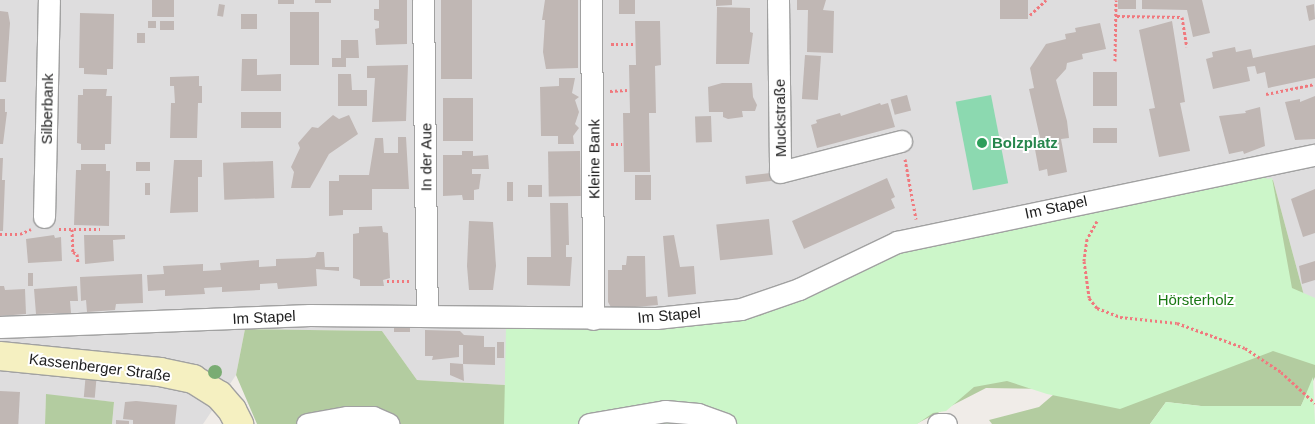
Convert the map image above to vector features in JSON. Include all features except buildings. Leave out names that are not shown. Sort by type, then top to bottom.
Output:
[{"type":"street","name":"Silberbank","points":[[44,217],[49,0]]},
{"type":"street","name":"In der Aue","points":[[423,0],[427,314]]},
{"type":"street","name":"Kleine Bank","points":[[591,0],[593,319]]},
{"type":"street","name":"Muckstraße","points":[[778,0],[780,172],[901,141]]},
{"type":"street","name":"Im Stapel","points":[[0,327],[310,315],[427,314],[593,319],[656,318],[741,309],[799,289],[897,242],[1109,196],[1214,178],[1315,155]]},
{"type":"street","name":"Kassenberger Straße","points":[[0,356],[160,372],[193,379],[219,395],[232,410],[239,424]]},
{"type":"street","points":[[589,424],[665,411],[698,414],[724,424]]},
{"type":"street","points":[[308,424],[347,417],[373,417],[389,424]]},
{"type":"street","points":[[938,424],[946,424]]},
{"type":"path","points":[[1030,15],[1046,0]]},
{"type":"path","points":[[1115,61],[1116,0]]},
{"type":"path","points":[[1117,16],[1182,17],[1187,47]]},
{"type":"path","points":[[1266,94],[1315,84]]},
{"type":"path","points":[[901,141],[912,198]]},
{"type":"path","points":[[1109,196],[1086,245],[1084,261],[1092,304],[1110,315],[1177,324],[1245,348],[1281,372],[1315,403]]},
{"type":"path","points":[[0,234],[20,234],[34,228],[44,217],[53,229],[100,229]]},
{"type":"path","points":[[72,229],[72,252],[77,254],[78,263]]},
{"type":"shaded area","points":[[0,0],[1315,0],[1315,300],[1305,299],[1273,180],[783,309],[660,332],[505,385],[417,380],[382,331],[245,329],[236,375],[203,424],[112,424],[114,402],[46,395],[45,424],[0,424]]},
{"type":"green space","name":"Bolzplatz","points":[[991,95],[1008,183],[973,190],[956,102]]},
{"type":"green space","name":"Hörsterholz","points":[[1264,175],[1267,179],[1272,178],[1292,288],[1315,298],[1315,365],[1273,351],[1120,409],[1047,394],[1007,381],[974,387],[946,411],[933,413],[917,424],[504,424],[506,327],[596,329],[760,316],[900,250]]},
{"type":"green space","name":"Hörsterholz","points":[[1273,180],[1305,299],[1315,300],[1315,377],[1301,406],[1201,406],[1166,402],[1150,424],[992,424],[989,420],[1039,407],[1060,389],[986,388],[916,424],[257,424],[236,375],[245,329],[382,331],[417,380],[505,385],[660,332],[783,309],[1130,207]]},
{"type":"green space","points":[[1313,377],[1315,424],[1150,424],[1166,402],[1201,406],[1301,406]]},
{"type":"green space","points":[[46,394],[114,402],[112,424],[45,424]]},
{"type":"place","name":"Bolzplatz","points":[[982,143]]}]
